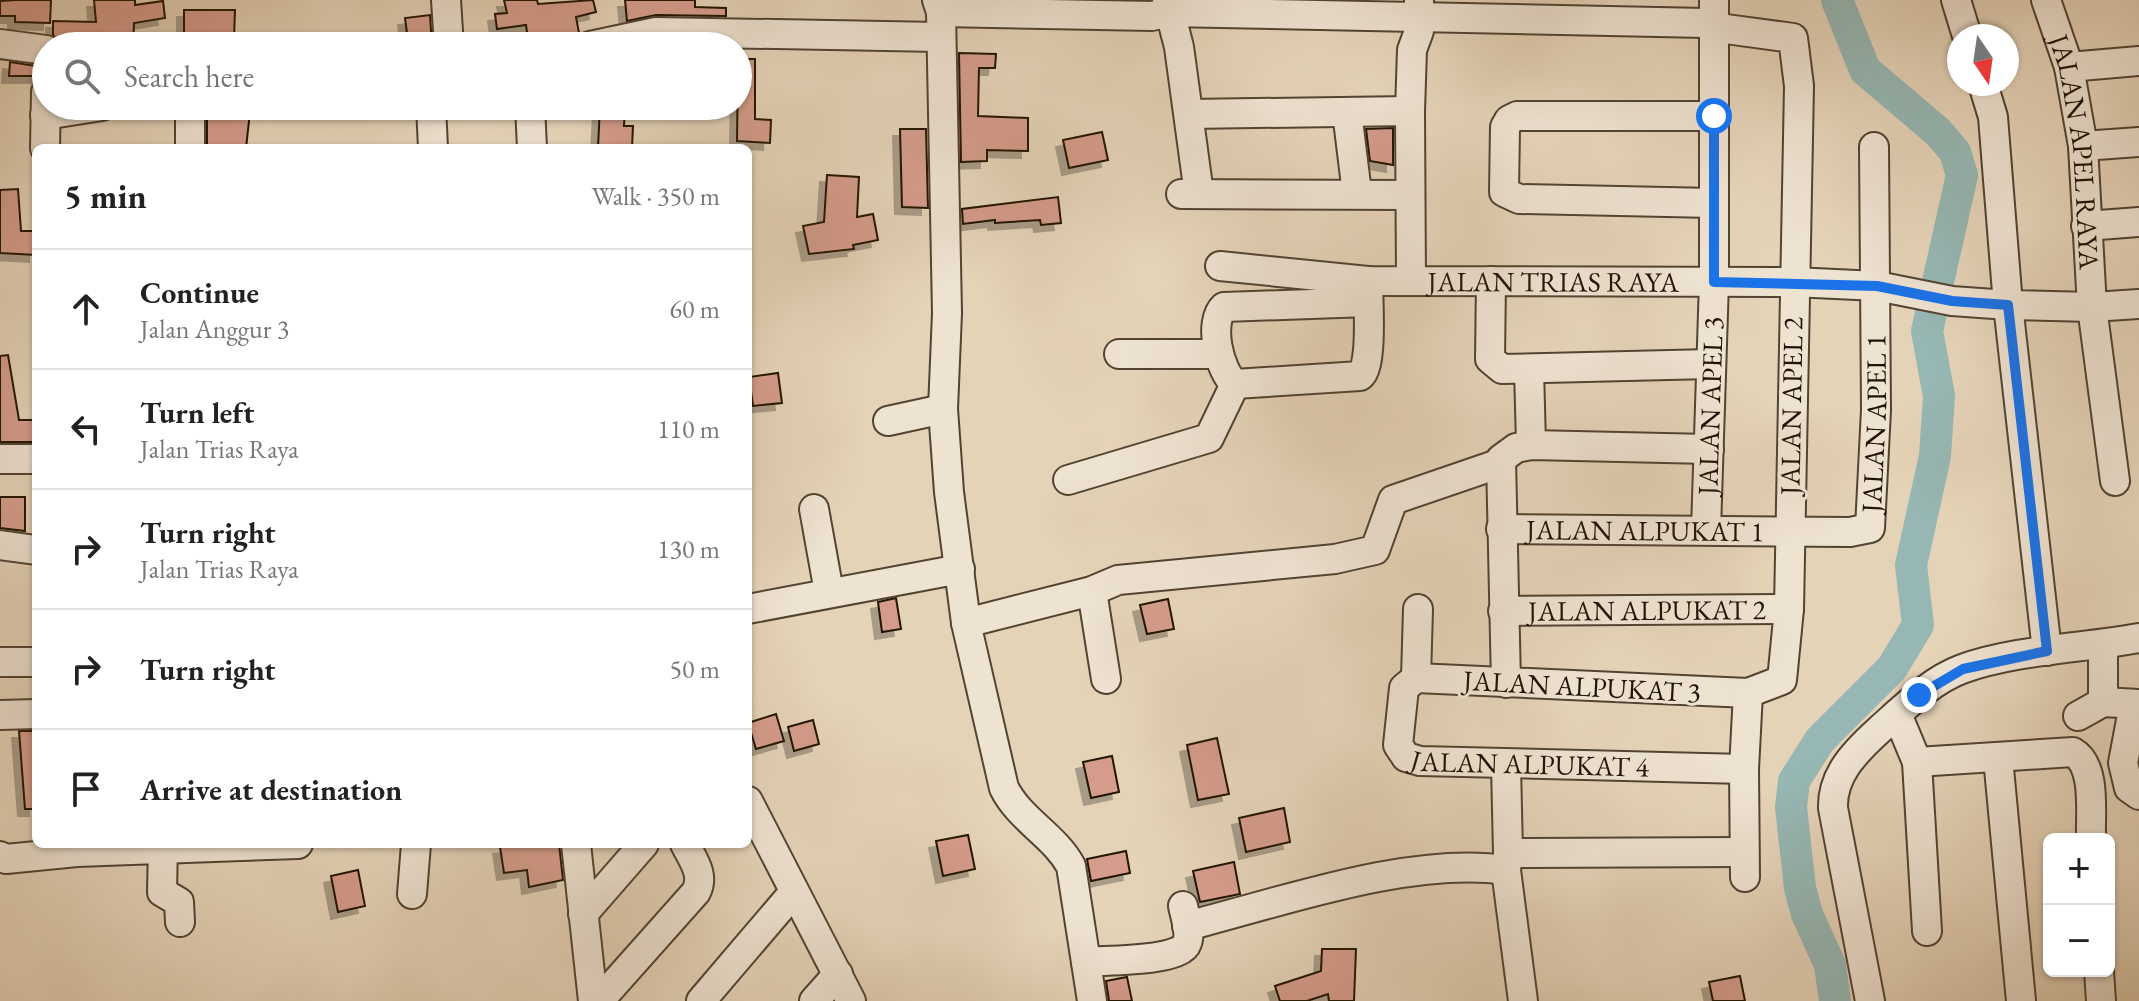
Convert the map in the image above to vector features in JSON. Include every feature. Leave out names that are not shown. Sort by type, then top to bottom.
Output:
[{"type":"street","points":[[446,0],[448,32]]},
{"type":"street","points":[[1956,0],[1963,24]]},
{"type":"street","name":"JALAN APEL RAYA","points":[[2046,0],[2069,67],[2083,146],[2092,307],[2115,481]]},
{"type":"street","points":[[940,16],[947,313],[943,409],[949,492],[966,623],[1004,788],[1014,807],[1063,850],[1071,866],[1092,1001]]},
{"type":"street","points":[[656,32],[940,16],[1721,25]]},
{"type":"street","points":[[1168,20],[1189,114],[1190,194],[1410,195]]},
{"type":"street","name":"JALAN TRIAS RAYA","points":[[1412,22],[1411,281],[1794,282],[1877,286],[1952,301],[2008,305],[2092,307],[2139,304]]},
{"type":"street","name":"JALAN APEL 2","points":[[1721,25],[1793,38],[1799,86],[1789,609],[1782,680],[1748,693]]},
{"type":"street","name":"JALAN APEL 3","points":[[1706,530],[1714,282],[1714,116],[1721,25]]},
{"type":"street","points":[[0,44],[32,48]]},
{"type":"street","points":[[2069,67],[2139,61]]},
{"type":"street","points":[[1987,96],[1993,117],[2008,305],[2047,651]]},
{"type":"street","points":[[1189,114],[1410,111]]},
{"type":"street","points":[[1347,112],[1357,193]]},
{"type":"street","points":[[1714,116],[1517,116],[1505,127],[1504,156],[1504,192],[1511,198],[1714,203]]},
{"type":"street","points":[[45,120],[45,144]]},
{"type":"street","points":[[190,120],[190,144]]},
{"type":"street","points":[[432,120],[433,144]]},
{"type":"street","points":[[531,120],[532,144]]},
{"type":"street","points":[[2083,146],[2139,142]]},
{"type":"street","points":[[1874,147],[1877,286]]},
{"type":"street","points":[[2086,226],[2139,222]]},
{"type":"street","points":[[1220,266],[1368,291]]},
{"type":"street","points":[[1368,291],[1367,364],[1360,376],[1235,384],[1226,377],[1218,354],[1219,311],[1230,304],[1368,291],[1411,281]]},
{"type":"street","points":[[1491,281],[1490,359],[1502,369],[1711,364]]},
{"type":"street","name":"JALAN APEL 1","points":[[1789,530],[1850,532],[1870,528],[1877,286]]},
{"type":"street","points":[[1119,354],[1218,354]]},
{"type":"street","points":[[1529,369],[1531,445]]},
{"type":"street","points":[[1068,480],[1209,438],[1235,384]]},
{"type":"street","points":[[888,421],[943,409]]},
{"type":"street","points":[[1506,683],[1501,459],[1516,448],[1531,445],[1709,449]]},
{"type":"street","points":[[0,459],[32,459]]},
{"type":"street","points":[[966,623],[1129,579],[1335,559],[1375,550],[1393,500],[1501,463]]},
{"type":"street","points":[[814,509],[829,592]]},
{"type":"street","name":"JALAN ALPUKAT 1","points":[[1501,529],[1789,530]]},
{"type":"street","points":[[0,545],[32,549]]},
{"type":"street","points":[[752,608],[960,569]]},
{"type":"street","points":[[1092,591],[1106,679]]},
{"type":"street","points":[[1416,678],[1418,609]]},
{"type":"street","name":"JALAN ALPUKAT 2","points":[[1503,611],[1789,609]]},
{"type":"street","points":[[1870,1001],[1833,795],[1836,781],[1849,762],[1919,695],[1963,669],[2047,651],[2139,638]]},
{"type":"street","points":[[2103,644],[2103,702]]},
{"type":"street","points":[[0,662],[32,662]]},
{"type":"street","name":"JALAN ALPUKAT 3","points":[[1416,678],[1748,693]]},
{"type":"street","name":"JALAN ALPUKAT 4","points":[[1416,678],[1404,688],[1398,745],[1406,757],[1420,761],[1506,766],[1744,769]]},
{"type":"street","points":[[1086,962],[1170,956],[1183,950],[1189,941],[1185,916],[1427,868],[1507,862],[1744,865],[1748,693]]},
{"type":"street","points":[[2078,716],[2103,702],[2137,704],[2123,763],[2129,788],[2139,795]]},
{"type":"street","points":[[0,715],[32,714]]},
{"type":"street","points":[[1897,714],[1917,762],[1927,931]]},
{"type":"street","points":[[1917,762],[2073,752],[2082,758],[2087,770],[2091,833]]},
{"type":"street","points":[[1998,758],[2021,1001]]},
{"type":"street","points":[[1506,766],[1507,862],[1523,1001]]},
{"type":"street","points":[[752,809],[851,1001]]},
{"type":"street","points":[[0,856],[6,859],[77,848]]},
{"type":"street","points":[[163,848],[162,892],[179,902],[180,922]]},
{"type":"street","points":[[412,894],[416,848]]},
{"type":"street","points":[[576,848],[596,1001]]},
{"type":"street","points":[[583,914],[641,848]]},
{"type":"street","points":[[596,1001],[696,892],[701,883],[700,873],[687,848]]},
{"type":"street","points":[[701,1001],[794,892]]},
{"type":"street","points":[[814,1001],[838,974]]},
{"type":"street","points":[[2099,977],[2101,1001]]},
{"type":"building","points":[[51,0],[50,23],[15,22],[15,16],[0,16],[0,1]]},
{"type":"building","points":[[94,0],[135,0],[135,5],[163,1],[165,18],[134,23],[134,32],[53,32],[53,21],[96,22]]},
{"type":"building","points":[[504,0],[537,0],[538,4],[593,0],[596,12],[576,17],[579,32],[527,32],[526,25],[497,29],[495,14],[507,13]]},
{"type":"building","points":[[625,0],[695,0],[695,7],[726,8],[726,16],[656,15],[627,21]]},
{"type":"building","points":[[184,10],[235,10],[234,32],[184,32]]},
{"type":"building","points":[[430,15],[431,32],[407,32],[405,18]]},
{"type":"building","points":[[959,53],[996,54],[995,68],[979,68],[978,116],[1028,118],[1028,151],[987,150],[987,161],[961,162]]},
{"type":"building","points":[[752,59],[755,59],[755,119],[771,120],[770,143],[737,141],[737,120],[752,120]]},
{"type":"building","points":[[10,62],[32,65],[32,76],[9,76]]},
{"type":"building","points":[[207,120],[249,120],[246,144],[207,144]]},
{"type":"building","points":[[599,120],[624,120],[624,126],[633,126],[632,144],[598,144]]},
{"type":"building","points":[[1393,128],[1393,165],[1370,161],[1366,129]]},
{"type":"building","points":[[900,129],[926,129],[928,208],[902,207]]},
{"type":"building","points":[[1102,132],[1108,160],[1069,168],[1063,140]]},
{"type":"building","points":[[827,175],[859,177],[857,217],[873,214],[878,240],[853,245],[854,249],[809,254],[803,226],[824,222]]},
{"type":"building","points":[[18,189],[21,231],[32,231],[32,255],[0,253],[0,190]]},
{"type":"building","points":[[1058,197],[1061,223],[1041,225],[1040,220],[995,223],[995,220],[963,224],[962,209]]},
{"type":"building","points":[[8,355],[19,420],[32,420],[32,442],[0,442],[0,356]]},
{"type":"building","points":[[778,373],[782,403],[753,406],[752,377]]},
{"type":"building","points":[[0,497],[25,497],[25,531],[0,528]]},
{"type":"building","points":[[896,598],[901,629],[882,632],[878,602]]},
{"type":"building","points":[[1168,599],[1174,629],[1147,634],[1140,605]]},
{"type":"building","points":[[776,714],[784,741],[756,749],[752,722]]},
{"type":"building","points":[[813,720],[819,744],[794,751],[788,727]]},
{"type":"building","points":[[19,731],[32,731],[32,809],[25,809]]},
{"type":"building","points":[[1217,738],[1229,794],[1198,800],[1187,745]]},
{"type":"building","points":[[1112,756],[1119,792],[1091,798],[1083,762]]},
{"type":"building","points":[[1284,808],[1290,842],[1246,852],[1239,818]]},
{"type":"building","points":[[968,835],[975,869],[943,876],[936,841]]},
{"type":"building","points":[[500,848],[559,848],[563,880],[529,887],[527,870],[504,873]]},
{"type":"building","points":[[1126,851],[1130,873],[1091,881],[1087,859]]},
{"type":"building","points":[[1234,862],[1240,894],[1200,902],[1193,871]]},
{"type":"building","points":[[358,870],[365,906],[338,912],[331,876]]},
{"type":"building","points":[[1322,949],[1356,949],[1354,1001],[1329,1001],[1328,994],[1307,1001],[1280,1001],[1275,986],[1321,971]]},
{"type":"building","points":[[1740,976],[1745,1001],[1713,1001],[1709,982]]},
{"type":"building","points":[[1127,977],[1132,1001],[1109,1001],[1106,981]]},
{"type":"waterway","points":[[1835,1001],[1830,965],[1807,914],[1800,888],[1791,807],[1794,781],[1820,740],[1892,668],[1918,625],[1911,565],[1935,456],[1939,396],[1927,331],[1962,175],[1955,152],[1938,132],[1865,70],[1837,0]]},
{"type":"route","points":[[1714,116],[1714,282],[1877,286],[1952,301],[2008,305],[2017,413],[2047,651],[1963,669],[1919,695]]}]
